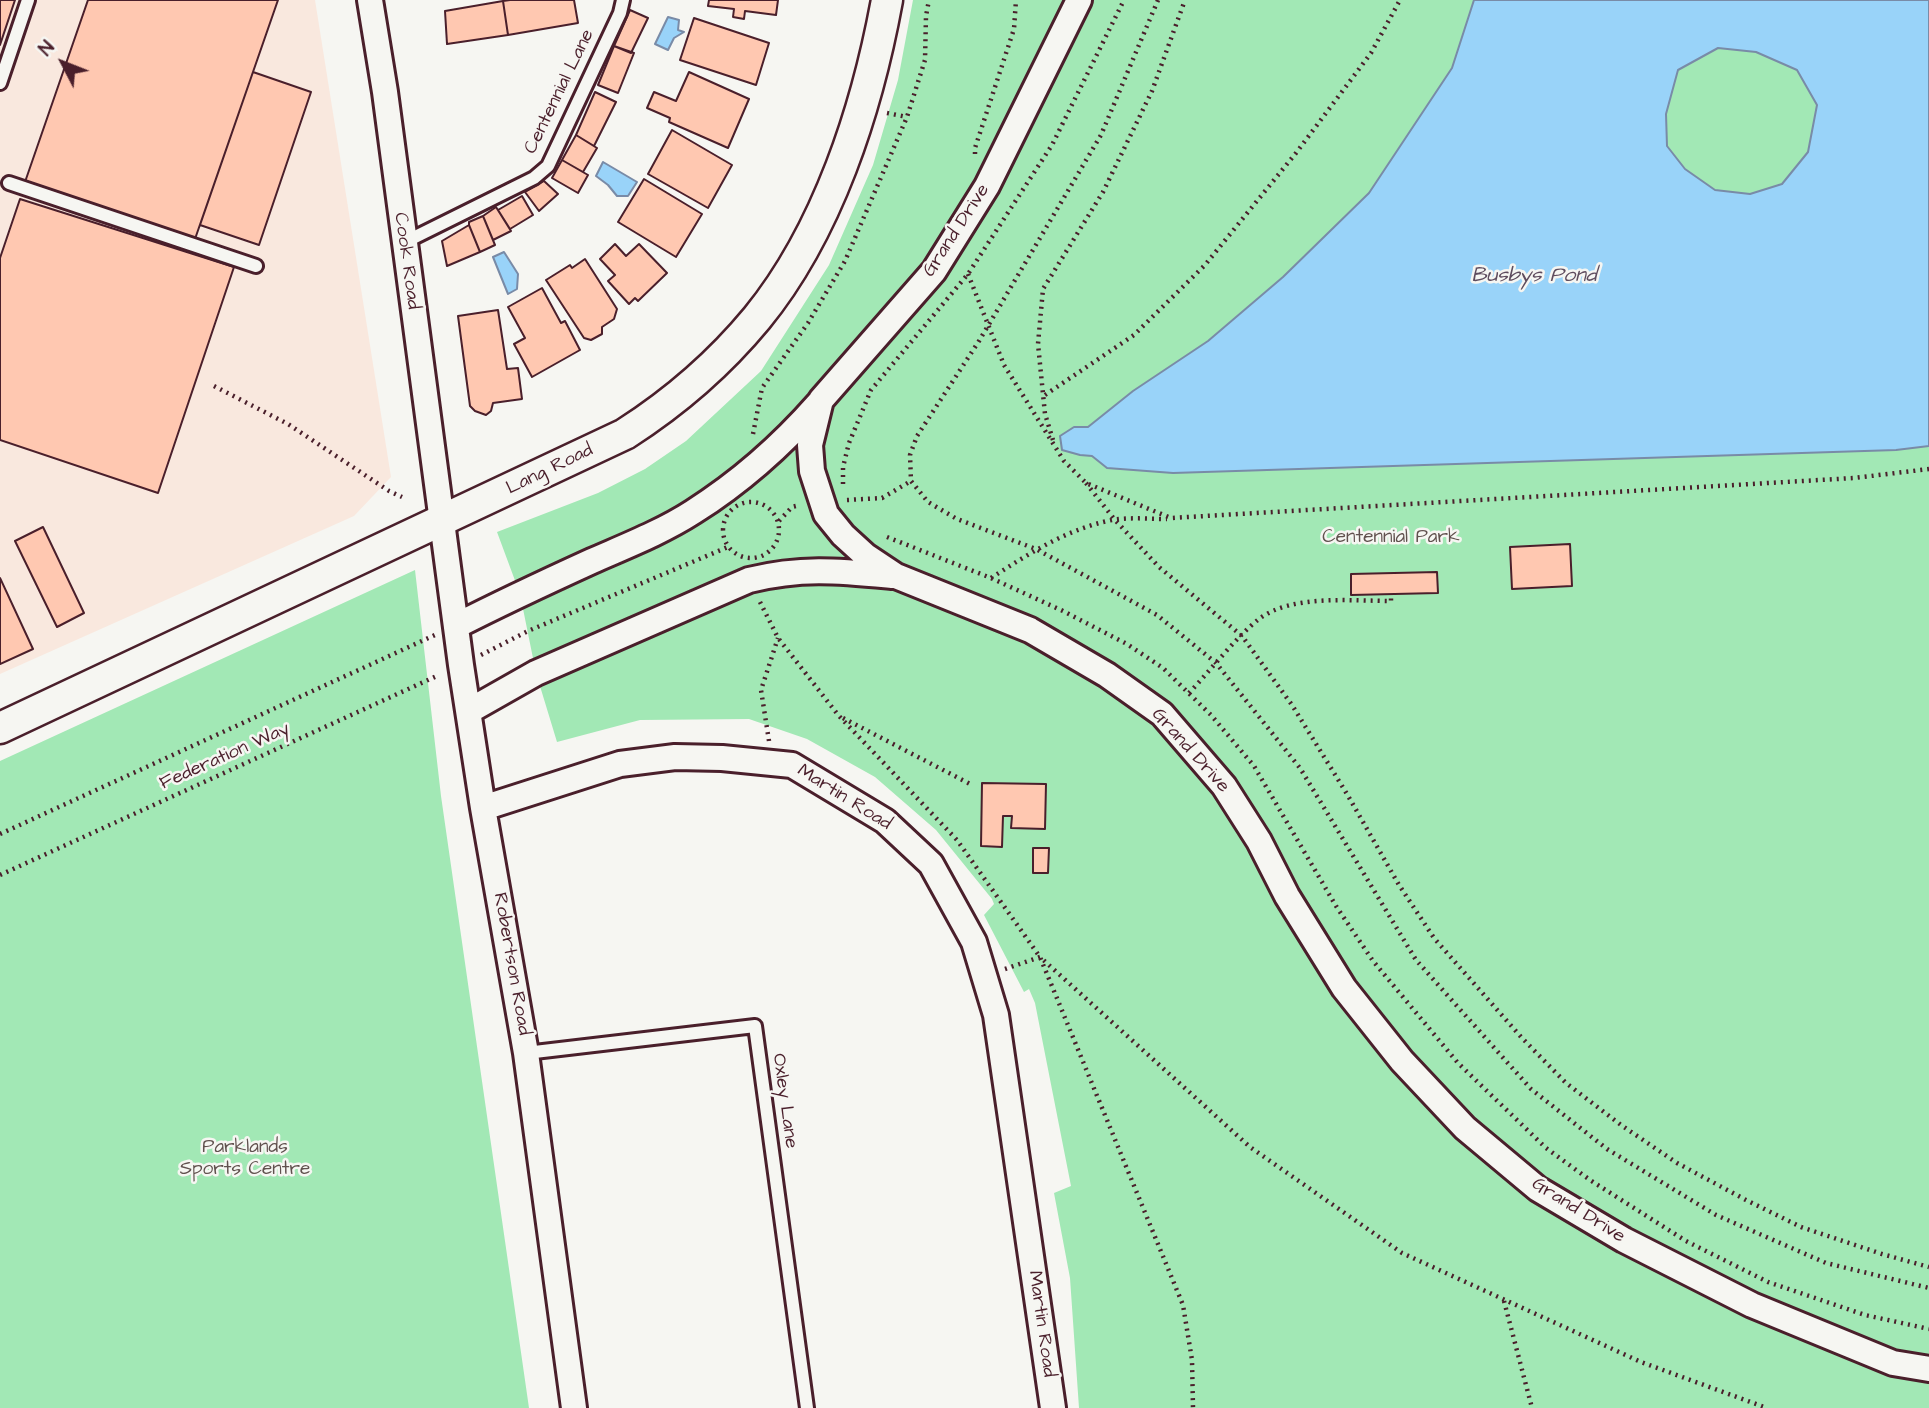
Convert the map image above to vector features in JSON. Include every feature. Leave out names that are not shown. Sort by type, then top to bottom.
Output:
[{"type":"street","name":"Cook Road","points":[[370,0],[433,446],[441,521]]},
{"type":"street","name":"Lang Road","points":[[0,728],[625,434],[658,413],[698,380],[758,317],[786,277],[812,231],[859,118],[887,0]]},
{"type":"street","name":"Grand Drive","points":[[1079,0],[981,197],[934,271],[821,400],[810,445],[812,471],[826,514],[843,535],[866,556],[896,576],[1030,630],[1107,675],[1162,714],[1224,786],[1259,841],[1287,897],[1360,1009],[1402,1061],[1465,1128],[1538,1189],[1624,1240],[1752,1305],[1893,1363],[1929,1369]]},
{"type":"street","points":[[456,626],[662,530],[694,512],[750,469],[797,427],[821,400]]},
{"type":"street","name":"Robertson Road","points":[[441,521],[483,808],[526,1053],[574,1408]]},
{"type":"street","points":[[470,712],[536,673],[749,580],[781,572],[820,570],[896,576]]},
{"type":"street","name":"Martin Road","points":[[483,808],[620,764],[675,757],[722,758],[792,765],[838,790],[885,821],[931,864],[974,942],[996,1016],[1052,1408]]},
{"type":"lane","points":[[0,83],[28,0]]},
{"type":"lane","name":"Centennial Lane","points":[[403,244],[534,178],[548,166],[620,13],[623,0]]},
{"type":"lane","points":[[9,183],[256,266]]},
{"type":"lane","name":"Oxley Lane","points":[[526,1053],[755,1026],[807,1408]]},
{"type":"path","points":[[750,469],[752,439],[762,388],[808,323],[845,261],[907,117],[925,60],[929,0]]},
{"type":"path","points":[[981,197],[975,148],[1014,29],[1016,0]]},
{"type":"path","points":[[852,507],[843,484],[843,467],[849,443],[871,390],[968,274],[1052,145],[1124,0]]},
{"type":"path","points":[[1158,0],[1101,135],[988,326],[917,436],[910,455],[911,481],[928,502],[957,519],[1036,549],[1157,615],[1216,663],[1300,768],[1416,960],[1531,1089],[1607,1149],[1716,1215],[1826,1263],[1929,1288]]},
{"type":"path","points":[[1055,448],[1045,414],[1038,344],[1043,289],[1103,192],[1152,91],[1185,0]]},
{"type":"path","points":[[1045,395],[1134,335],[1205,265],[1296,153],[1371,53],[1400,0]]},
{"type":"path","points":[[889,113],[907,117]]},
{"type":"path","points":[[968,274],[1004,365],[1064,461],[1160,567],[1242,636],[1292,705],[1399,885],[1434,938],[1522,1038],[1566,1083],[1620,1125],[1676,1163],[1801,1227],[1929,1267]]},
{"type":"path","points":[[215,386],[288,424],[402,497]]},
{"type":"path","points":[[991,578],[1036,549],[1073,531],[1115,520],[1171,519],[1854,478],[1929,469]]},
{"type":"path","points":[[848,500],[882,498],[911,481]]},
{"type":"path","points":[[1086,483],[1171,519]]},
{"type":"path","points":[[752,501],[761,502],[775,513],[780,531],[778,540],[765,555],[745,558],[728,547],[723,537],[723,526],[726,516],[734,508],[752,501]]},
{"type":"path","points":[[878,532],[1063,611],[1127,644],[1163,668],[1211,715],[1254,766],[1336,906],[1373,961],[1458,1063],[1546,1149],[1686,1241],[1769,1282],[1865,1315],[1929,1329]]},
{"type":"path","name":"Federation Way","points":[[0,875],[461,665],[528,631],[728,547]]},
{"type":"path","points":[[749,580],[778,638],[839,716],[957,840],[1040,957],[1250,1147],[1402,1253],[1641,1362],[1767,1408]]},
{"type":"path","points":[[1189,693],[1260,618],[1281,608],[1304,602],[1391,601],[1391,594]]},
{"type":"path","name":"Federation Way","points":[[0,834],[456,626]]},
{"type":"path","points":[[767,763],[769,737],[761,690],[778,638]]},
{"type":"path","points":[[839,716],[972,785]]},
{"type":"path","points":[[985,976],[1040,957]]},
{"type":"path","points":[[1040,957],[1183,1305],[1192,1360],[1193,1408]]},
{"type":"path","points":[[1504,1300],[1532,1408]]},
{"type":"shaded area","points":[[0,0],[315,0],[391,477],[354,516],[0,674]]},
{"type":"green space","name":"Centennial Park","points":[[913,0],[1929,0],[1929,1408],[1079,1408],[1070,1278],[1054,1193],[1071,1186],[1035,1003],[1029,989],[1024,992],[984,915],[994,904],[992,899],[936,830],[875,777],[807,739],[749,719],[640,720],[557,742],[536,673],[520,594],[497,532],[598,493],[645,469],[686,441],[761,371],[829,265],[873,165],[898,80]]},
{"type":"green space","name":"Parklands Sports Centre","points":[[415,570],[441,796],[529,1408],[0,1408],[0,761]]},
{"type":"water","name":"Busbys Pond","points":[[1474,0],[1929,0],[1929,446],[1896,450],[1173,473],[1107,468],[1092,456],[1062,450],[1060,436],[1074,427],[1088,427],[1133,391],[1208,341],[1283,277],[1369,193],[1452,68]],"holes":[[[1718,48],[1756,52],[1797,70],[1817,105],[1808,152],[1782,184],[1750,194],[1715,190],[1685,169],[1667,146],[1666,114],[1678,70]]]},
{"type":"water","points":[[668,17],[679,20],[678,30],[684,32],[674,38],[668,50],[655,44]]},
{"type":"water","points":[[603,162],[637,182],[628,196],[617,196],[596,176]]},
{"type":"water","points":[[504,252],[518,274],[517,289],[508,294],[493,257]]},
{"type":"building","points":[[0,0],[15,0],[0,45]]},
{"type":"building","points":[[88,0],[278,0],[195,239],[25,182]]},
{"type":"building","points":[[574,0],[578,23],[508,35],[503,1]]},
{"type":"building","points":[[709,0],[778,0],[776,15],[745,11],[744,19],[733,17],[734,9],[708,6]]},
{"type":"building","points":[[503,1],[508,35],[447,44],[445,11]]},
{"type":"building","points":[[630,10],[648,18],[631,53],[614,46]]},
{"type":"building","points":[[694,18],[769,43],[756,85],[680,60]]},
{"type":"building","points":[[614,46],[634,53],[618,93],[598,85]]},
{"type":"building","points":[[253,72],[311,92],[259,245],[200,225]]},
{"type":"building","points":[[689,72],[749,99],[728,148],[669,122],[670,118],[647,108],[654,92],[676,101]]},
{"type":"building","points":[[595,92],[616,102],[594,146],[576,135]]},
{"type":"building","points":[[672,130],[732,165],[708,208],[648,174]]},
{"type":"building","points":[[576,135],[597,148],[583,172],[562,160]]},
{"type":"building","points":[[562,160],[588,175],[578,193],[552,178]]},
{"type":"building","points":[[644,179],[702,214],[676,257],[618,222]]},
{"type":"building","points":[[544,181],[558,194],[539,211],[525,192]]},
{"type":"building","points":[[522,196],[533,215],[510,229],[498,210]]},
{"type":"building","points":[[20,199],[234,267],[158,493],[0,440],[0,258]]},
{"type":"building","points":[[496,207],[511,231],[493,240],[483,216]]},
{"type":"building","points":[[483,216],[495,245],[480,252],[469,222]]},
{"type":"building","points":[[469,225],[480,252],[447,266],[442,241]]},
{"type":"building","points":[[615,244],[626,256],[639,244],[667,273],[638,301],[635,298],[629,304],[608,281],[615,275],[600,259]]},
{"type":"building","points":[[585,259],[617,309],[614,319],[602,327],[602,334],[591,340],[584,338],[546,280]]},
{"type":"building","points":[[542,288],[561,323],[565,321],[580,350],[532,377],[514,344],[525,338],[508,307]]},
{"type":"building","points":[[498,310],[507,369],[518,368],[522,399],[493,403],[491,411],[486,415],[470,406],[458,316]]},
{"type":"building","points":[[43,527],[84,613],[57,627],[15,541]]},
{"type":"building","points":[[1570,544],[1572,586],[1512,589],[1510,547]]},
{"type":"building","points":[[1437,572],[1438,593],[1351,595],[1351,574]]},
{"type":"building","points":[[0,578],[33,649],[0,664]]},
{"type":"building","points":[[982,783],[1046,784],[1045,829],[1011,828],[1012,816],[1003,816],[1002,847],[981,846]]},
{"type":"building","points":[[1033,848],[1049,848],[1048,873],[1033,873]]}]
